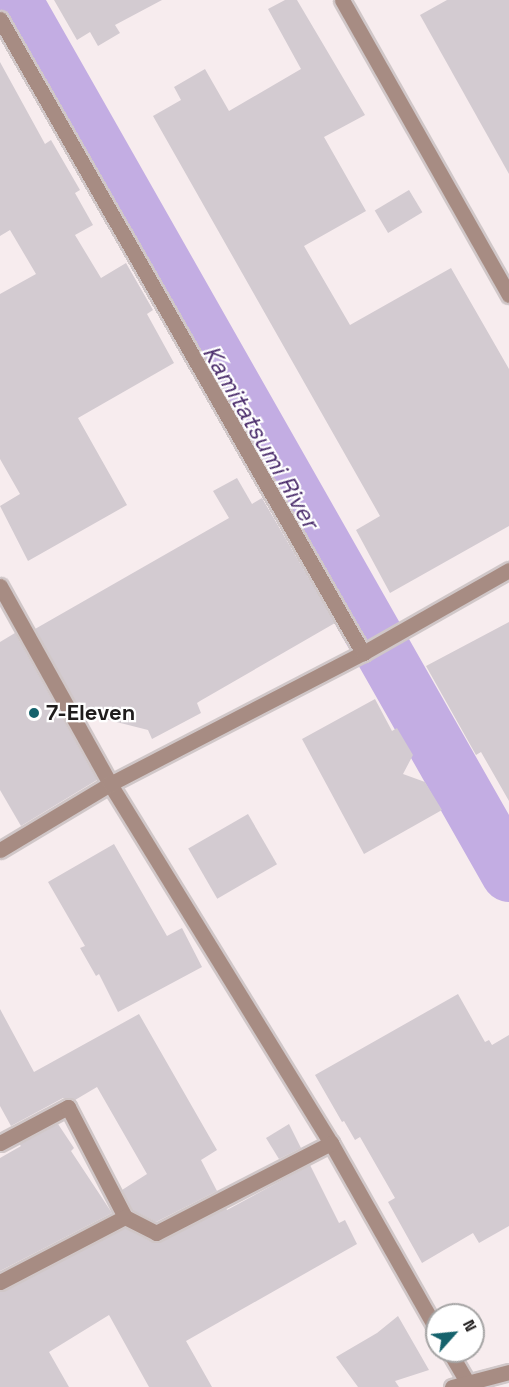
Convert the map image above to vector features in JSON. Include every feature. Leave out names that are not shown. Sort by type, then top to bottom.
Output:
[{"type":"street","points":[[342,0],[509,295]]},
{"type":"street","points":[[0,19],[368,650]]},
{"type":"street","points":[[0,850],[110,784],[368,650],[509,570]]},
{"type":"street","points":[[0,586],[110,784],[331,1143],[425,1309]]},
{"type":"street","points":[[0,1143],[68,1107],[125,1217],[156,1233],[331,1143]]},
{"type":"street","points":[[0,1282],[125,1217]]},
{"type":"street","points":[[456,1363],[469,1385]]},
{"type":"street","points":[[452,1387],[469,1385],[509,1372]]},
{"type":"building","points":[[54,0],[162,0],[115,25],[120,33],[98,46],[90,32],[77,40]]},
{"type":"building","points":[[285,0],[297,0],[365,115],[324,137],[366,211],[304,246],[350,325],[451,268],[509,369],[509,526],[390,593],[356,530],[380,516],[153,116],[181,100],[174,87],[205,69],[229,111],[301,69],[268,9]]},
{"type":"building","points":[[447,0],[509,0],[509,174],[420,15]]},
{"type":"building","points":[[0,62],[45,144],[51,140],[80,190],[75,193],[93,225],[75,235],[101,278],[126,263],[153,310],[147,314],[174,363],[78,418],[127,505],[28,561],[0,506],[20,494],[0,459],[0,294],[36,274],[10,230],[0,236]]},
{"type":"building","points":[[409,190],[422,212],[388,233],[375,211]]},
{"type":"building","points":[[237,478],[252,504],[262,498],[335,623],[200,701],[197,703],[201,713],[152,739],[148,730],[81,713],[35,629],[229,518],[213,491]]},
{"type":"building","points":[[509,622],[509,801],[481,752],[476,755],[426,666]]},
{"type":"building","name":"7-Eleven","points":[[15,633],[97,780],[21,826],[0,790],[0,642]]},
{"type":"building","points":[[375,699],[392,731],[397,728],[413,755],[403,774],[425,782],[442,810],[364,854],[302,739]]},
{"type":"building","points":[[248,814],[277,864],[217,899],[188,848]]},
{"type":"building","points":[[114,844],[167,936],[182,928],[202,967],[118,1012],[99,974],[96,976],[80,948],[85,946],[48,882]]},
{"type":"building","points":[[458,994],[485,1042],[489,1040],[492,1045],[509,1035],[509,1226],[479,1243],[473,1233],[422,1263],[388,1202],[395,1198],[360,1137],[355,1140],[315,1075]]},
{"type":"building","points":[[0,1009],[34,1072],[139,1014],[217,1150],[201,1160],[217,1191],[156,1222],[132,1210],[122,1190],[147,1174],[97,1087],[75,1100],[63,1098],[11,1126],[0,1106]]},
{"type":"building","points":[[58,1124],[74,1148],[71,1151],[112,1213],[0,1271],[0,1158],[21,1146],[19,1144]]},
{"type":"building","points":[[289,1124],[301,1148],[279,1159],[266,1138]]},
{"type":"building","points":[[310,1165],[339,1223],[345,1220],[357,1244],[186,1341],[212,1387],[149,1387],[109,1315],[49,1352],[69,1387],[0,1387],[0,1292],[125,1228],[152,1242],[160,1242],[226,1208],[227,1210]]},
{"type":"building","points":[[398,1316],[429,1370],[395,1381],[399,1387],[358,1387],[336,1357],[377,1333]]},
{"type":"waterway","name":"Kamitatsumi River","points":[[13,0],[509,873]]},
{"type":"place","name":"7-Eleven","points":[[34,713]]}]
